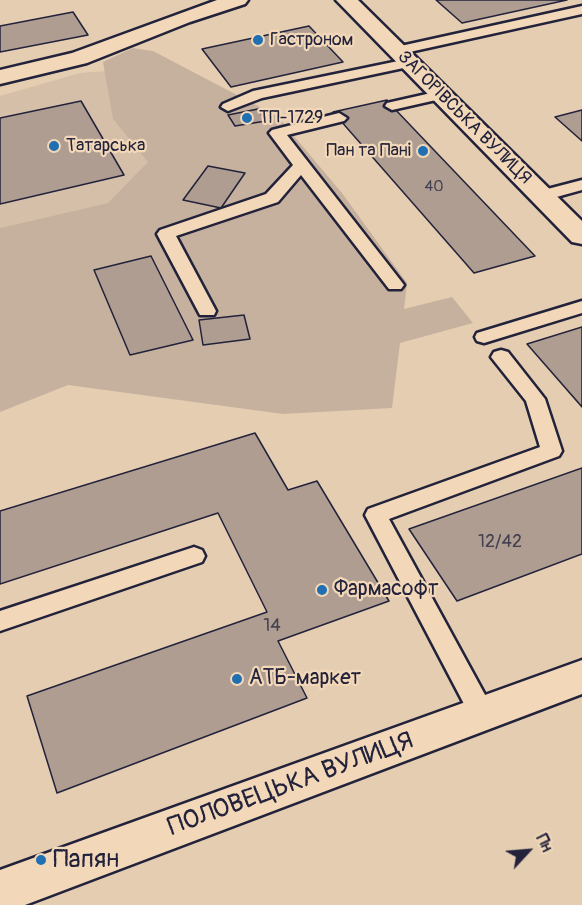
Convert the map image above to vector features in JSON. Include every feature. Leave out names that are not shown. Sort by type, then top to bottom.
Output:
[{"type":"street","points":[[0,77],[79,58],[183,18],[238,0]]},
{"type":"street","name":"ЗАГОРІВСЬКА ВУЛИЦЯ","points":[[346,0],[582,236]]},
{"type":"street","name":"ПОЛОВЕЦЬКА ВУЛИЦЯ","points":[[0,892],[582,677]]},
{"type":"lane","points":[[228,107],[258,94],[582,10]]},
{"type":"lane","points":[[392,106],[440,95]]},
{"type":"lane","points":[[339,118],[278,133],[395,285]]},
{"type":"lane","points":[[207,311],[166,234],[272,198],[301,165]]},
{"type":"lane","points":[[542,196],[582,185]]},
{"type":"lane","points":[[484,337],[582,307]]},
{"type":"lane","points":[[483,715],[376,515],[552,452],[535,399],[501,357]]},
{"type":"lane","points":[[0,621],[194,556]]},
{"type":"shaded area","points":[[133,48],[153,51],[277,116],[342,193],[407,283],[404,309],[452,297],[473,323],[400,343],[392,408],[283,414],[68,385],[0,412],[0,228],[108,203],[148,162],[113,119],[103,62]]},
{"type":"shaded area","points":[[122,70],[165,190],[0,228],[0,96],[80,73]]},
{"type":"building","points":[[436,0],[567,0],[462,23]]},
{"type":"building","points":[[73,12],[88,35],[0,52],[0,26]]},
{"type":"building","points":[[309,26],[343,62],[231,87],[202,49]]},
{"type":"building","points":[[387,100],[535,256],[474,273],[333,112]]},
{"type":"building","name":"Татарська","points":[[81,101],[124,175],[0,204],[0,118]]},
{"type":"building","name":"ТП-1729","points":[[258,109],[266,121],[235,126],[228,115]]},
{"type":"building","points":[[582,110],[582,141],[555,117]]},
{"type":"building","points":[[208,166],[245,173],[221,208],[183,200]]},
{"type":"building","points":[[151,256],[193,340],[130,355],[94,270]]},
{"type":"building","points":[[244,315],[250,339],[203,345],[199,320]]},
{"type":"building","points":[[582,327],[582,407],[527,344]]},
{"type":"building","points":[[255,433],[288,490],[317,481],[389,601],[278,641],[307,698],[57,793],[27,696],[267,612],[218,513],[0,584],[0,511]]},
{"type":"building","points":[[582,468],[582,554],[457,601],[409,529]]},
{"type":"place","name":"Гастроном","points":[[258,40]]},
{"type":"place","name":"ТП-1729","points":[[247,118]]},
{"type":"place","name":"Татарська","points":[[54,146]]},
{"type":"place","name":"Пан та Пані","points":[[423,151]]},
{"type":"place","name":"Фармасофт","points":[[322,590]]},
{"type":"place","name":"АТБ-маркет","points":[[237,679]]},
{"type":"place","name":"Папян","points":[[41,860]]}]
